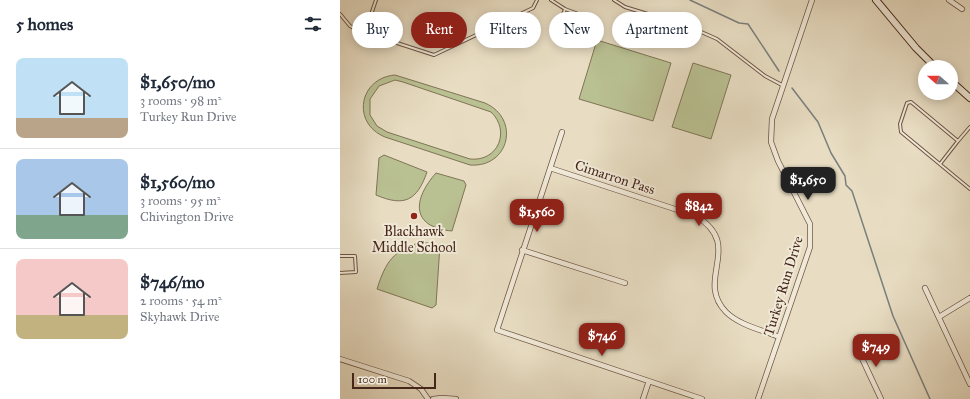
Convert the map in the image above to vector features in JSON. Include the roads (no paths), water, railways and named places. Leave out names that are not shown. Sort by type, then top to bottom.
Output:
[{"type":"main road","points":[[876,0],[916,48],[928,60]]},
{"type":"main road","points":[[958,87],[970,98]]},
{"type":"street","name":"Turkey Run Drive","points":[[758,399],[810,247],[811,230],[808,218],[778,161],[771,142],[772,119],[812,0]]},
{"type":"street","points":[[949,0],[962,9]]},
{"type":"street","points":[[562,132],[497,330],[702,399]]},
{"type":"street","name":"Cimarron Pass","points":[[550,168],[696,216],[707,222],[715,232],[720,246],[714,280],[720,303],[727,312],[739,321],[779,337]]},
{"type":"street","points":[[522,250],[625,283]]},
{"type":"street","points":[[925,288],[970,384]]},
{"type":"street","points":[[939,317],[970,298]]},
{"type":"street","points":[[862,339],[859,352],[881,399]]},
{"type":"street","points":[[340,358],[409,381],[421,389],[428,399]]},
{"type":"street","points":[[643,399],[649,381]]},
{"type":"street","points":[[433,399],[456,399]]},
{"type":"lane","points":[[372,12],[376,0]]},
{"type":"lane","points":[[403,45],[434,55],[533,8],[537,0]]},
{"type":"lane","points":[[551,0],[565,9],[589,18],[583,35],[559,26],[565,9]]},
{"type":"lane","points":[[614,0],[625,7],[690,27],[717,39],[765,76],[784,85]]},
{"type":"lane","points":[[340,14],[352,27]]},
{"type":"lane","points":[[958,141],[913,102],[907,103],[900,129],[970,189]]},
{"type":"lane","points":[[940,164],[970,127]]},
{"type":"lane","points":[[340,256],[355,256],[356,272],[340,273]]},
{"type":"waterway","points":[[690,0],[739,23],[748,24],[779,71]]},
{"type":"waterway","points":[[792,88],[818,122],[831,153],[845,176],[846,185],[852,191],[893,316],[930,399]]},
{"type":"place","name":"Blackhawk Middle School","points":[[414,216]]}]
